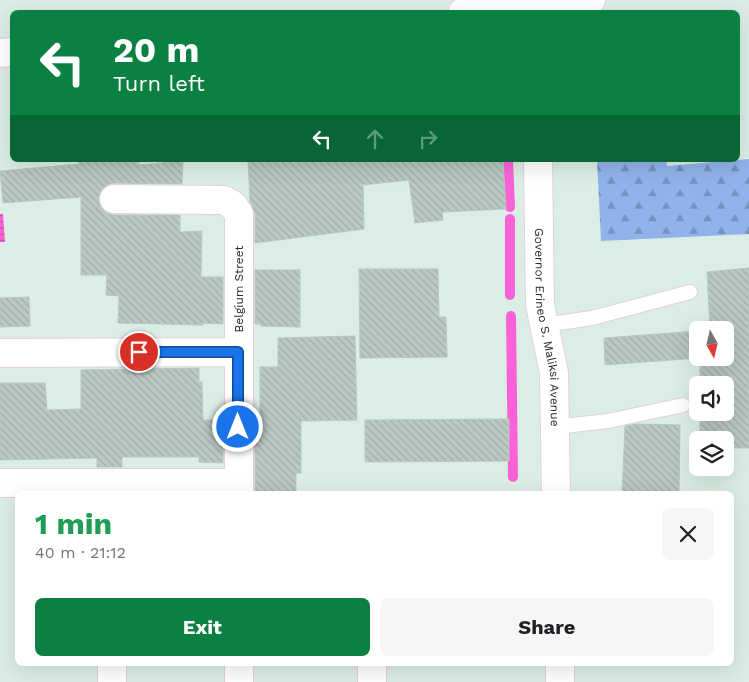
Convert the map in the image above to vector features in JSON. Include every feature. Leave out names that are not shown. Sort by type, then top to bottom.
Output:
[{"type":"street","points":[[487,10],[592,0]]},
{"type":"street","name":"Governor Erineo S. Maliksi Avenue","points":[[538,162],[540,305],[554,373],[556,491]]},
{"type":"street","name":"Belgium Street","points":[[114,199],[224,200],[233,205],[239,214],[239,488]]},
{"type":"street","points":[[0,352],[238,352]]},
{"type":"street","points":[[0,483],[113,489],[239,488]]},
{"type":"street","points":[[112,666],[112,682]]},
{"type":"street","points":[[239,666],[240,682]]},
{"type":"street","points":[[372,666],[372,682]]},
{"type":"street","points":[[560,666],[560,682]]},
{"type":"lane","points":[[545,325],[592,318],[690,292]]},
{"type":"lane","points":[[555,427],[608,421],[683,405]]},
{"type":"green space","points":[[749,159],[749,234],[601,241],[597,162],[666,162],[667,166],[740,162],[740,160]]},
{"type":"shaded area","points":[[0,214],[3,214],[5,242],[0,242]]},
{"type":"building","points":[[78,162],[139,162],[139,165],[183,162],[182,184],[114,183],[107,185],[101,191],[98,199],[101,207],[107,213],[114,215],[180,215],[180,232],[202,231],[201,277],[223,277],[223,324],[118,323],[119,296],[106,295],[107,275],[81,275],[81,197],[3,203],[0,171],[79,164]]},
{"type":"building","points":[[248,162],[503,162],[506,209],[442,212],[443,220],[415,223],[409,180],[363,185],[364,229],[255,243],[255,214],[250,202]]},
{"type":"building","points":[[749,268],[749,448],[734,448],[734,431],[700,431],[700,421],[734,421],[734,376],[700,376],[700,366],[734,366],[734,321],[710,321],[707,272]]},
{"type":"building","points":[[359,269],[438,269],[439,317],[446,317],[447,357],[360,358]]},
{"type":"building","points":[[255,270],[300,270],[300,327],[261,326],[261,324],[255,324]]},
{"type":"building","points":[[29,297],[30,326],[0,327],[0,298]]},
{"type":"building","points":[[689,332],[689,359],[605,365],[604,338]]},
{"type":"building","points":[[355,336],[357,420],[301,421],[301,473],[296,473],[296,491],[255,491],[255,420],[260,420],[260,367],[278,367],[278,338]]},
{"type":"building","points":[[199,368],[199,382],[202,382],[203,420],[223,420],[223,463],[199,462],[199,457],[122,457],[122,467],[97,467],[97,458],[0,460],[0,383],[45,383],[47,410],[81,409],[81,370]]},
{"type":"building","points":[[509,419],[509,461],[365,462],[365,420]]},
{"type":"building","points":[[637,424],[680,425],[679,491],[622,491],[625,426]]},
{"type":"waterway","points":[[508,162],[510,207]]},
{"type":"waterway","points":[[510,219],[510,295]]},
{"type":"waterway","points":[[511,316],[513,477]]},
{"type":"route","points":[[139,352],[238,352],[238,427]]}]
